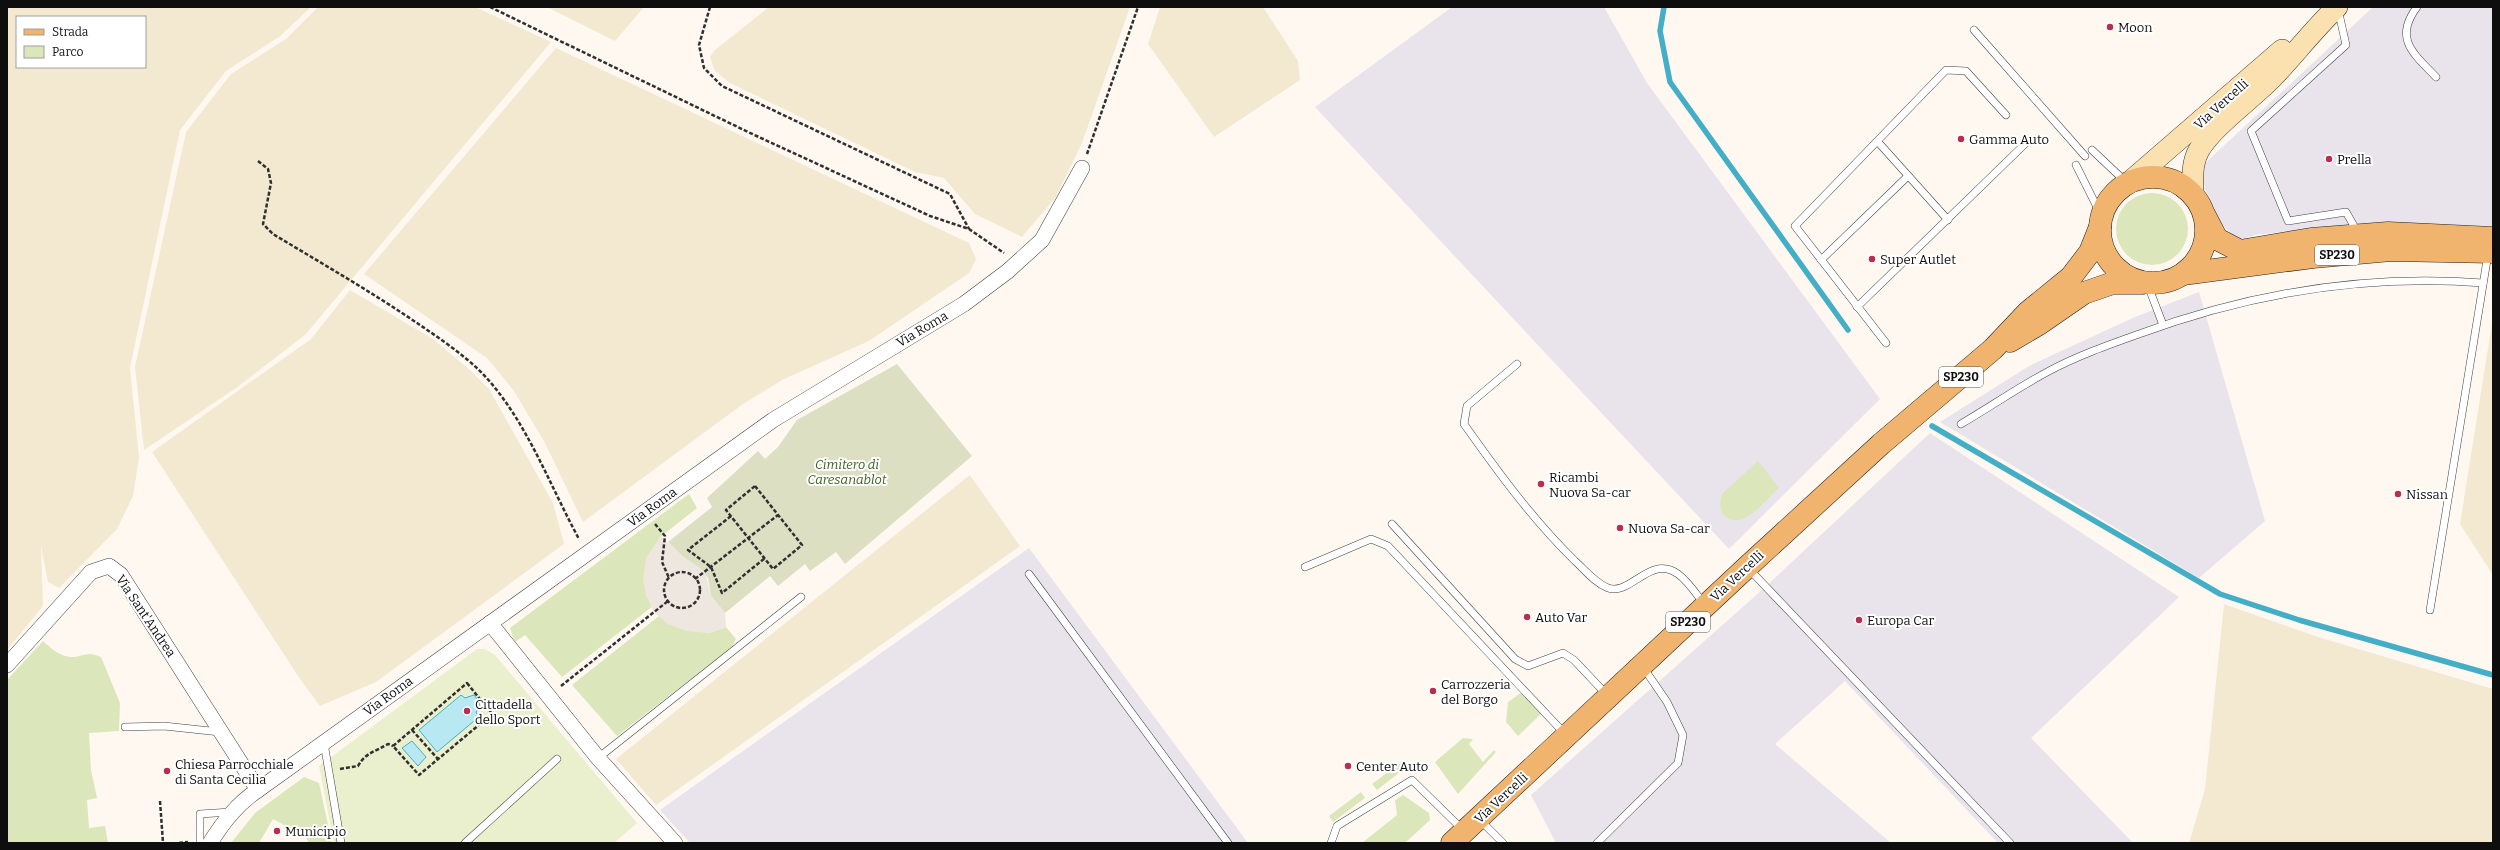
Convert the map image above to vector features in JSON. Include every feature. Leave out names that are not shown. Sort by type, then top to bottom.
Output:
[{"type":"main road","name":"Via Vercelli","points":[[2193,195],[2192,171],[2199,150],[2211,136],[2274,76],[2313,30],[2337,7]]},
{"type":"main road","name":"Via Vercelli","points":[[2130,182],[2284,48],[2313,30]]},
{"type":"main road","name":"SP230","points":[[2204,216],[2206,235],[2202,250],[2194,264],[2183,274],[2166,282],[2147,283],[2130,278],[2113,266],[2103,250],[2100,221],[2106,203],[2117,190],[2130,182],[2147,176],[2161,177],[2175,181],[2193,195],[2217,240],[2240,251],[2311,239],[2388,233],[2491,247]]},
{"type":"main road","name":"Via Vercelli","points":[[1465,831],[1706,605],[1881,444],[1994,349],[2028,312],[2071,277],[2090,252],[2100,221]]},
{"type":"main road","name":"SP230","points":[[2183,274],[2313,257],[2391,250],[2491,247]]},
{"type":"main road","name":"Via Vercelli","points":[[1994,349],[2040,324],[2084,294],[2113,283],[2147,283]]},
{"type":"street","name":"Via Roma","points":[[210,843],[240,802],[773,420],[964,304],[1019,262],[1042,240],[1082,168]]},
{"type":"street","name":"Via Sant'Andrea","points":[[7,665],[91,572],[109,566],[121,575],[258,790]]},
{"type":"street","points":[[490,623],[598,758],[675,843]]},
{"type":"lane","points":[[2337,7],[2346,45],[2251,131],[2288,221],[2346,212],[2359,235]]},
{"type":"lane","points":[[2417,7],[2409,17],[2406,39],[2410,49],[2436,78]]},
{"type":"lane","points":[[1974,30],[2084,156]]},
{"type":"lane","points":[[1886,343],[1795,226],[1878,142],[1946,70],[1966,71],[2006,115]]},
{"type":"lane","points":[[1857,307],[2028,141]]},
{"type":"lane","points":[[1878,142],[1948,220]]},
{"type":"lane","points":[[2092,150],[2130,182]]},
{"type":"lane","points":[[2076,165],[2100,221]]},
{"type":"lane","points":[[1821,260],[1908,176]]},
{"type":"lane","points":[[2430,610],[2483,283],[2491,247]]},
{"type":"lane","points":[[1960,424],[2050,371],[2102,347],[2163,325],[2267,296],[2319,287],[2368,281],[2430,280],[2483,283]]},
{"type":"lane","points":[[2147,283],[2163,325]]},
{"type":"lane","points":[[1517,364],[1467,406],[1464,424],[1496,469],[1550,536],[1594,578],[1609,588],[1620,588],[1653,570],[1667,569],[1679,574],[1706,605]]},
{"type":"lane","points":[[1392,524],[1515,659],[1528,666],[1563,653],[1574,660],[1609,697]]},
{"type":"lane","points":[[1305,567],[1371,539],[1388,546],[1567,736]]},
{"type":"lane","points":[[1747,567],[2010,843]]},
{"type":"lane","points":[[1029,574],[1228,843]]},
{"type":"lane","points":[[598,758],[801,597]]},
{"type":"lane","points":[[1597,843],[1678,763],[1683,735],[1667,702],[1642,666]]},
{"type":"lane","points":[[124,727],[164,726],[222,732]]},
{"type":"lane","points":[[324,742],[341,843]]},
{"type":"lane","points":[[465,843],[557,759]]},
{"type":"lane","points":[[1331,843],[1337,826],[1412,780],[1465,831],[1503,843]]},
{"type":"lane","points":[[200,843],[200,814],[232,812]]},
{"type":"path","points":[[490,7],[783,148],[930,216],[969,229],[1019,262]]},
{"type":"path","points":[[710,7],[699,45],[704,68],[722,86],[950,194],[969,229]]},
{"type":"path","points":[[1082,168],[1138,7]]},
{"type":"path","points":[[258,161],[268,169],[271,183],[263,224],[273,234],[384,300],[443,340],[481,373],[506,404],[532,447],[587,554]]},
{"type":"path","points":[[755,486],[778,515],[802,545],[773,569],[726,510],[755,486]]},
{"type":"path","points":[[695,579],[778,515]]},
{"type":"path","points":[[731,516],[688,550],[710,567],[722,593],[765,558]]},
{"type":"path","points":[[654,522],[665,536],[662,562],[669,578]]},
{"type":"path","points":[[680,572],[686,573],[695,579],[700,589],[699,595],[692,605],[680,608],[668,601],[664,591],[669,578],[680,572]]},
{"type":"path","points":[[548,696],[668,601]]},
{"type":"path","points":[[328,771],[358,766],[364,757],[370,752],[388,744],[393,746],[419,775],[492,714],[467,683],[393,746]]},
{"type":"path","points":[[412,730],[438,759]]},
{"type":"path","points":[[160,801],[163,843]]},
{"type":"shaded area","points":[[7,7],[311,7],[279,37],[226,71],[180,130],[130,368],[139,458],[133,496],[117,529],[59,588],[48,582],[41,546],[43,606],[7,650]]},
{"type":"shaded area","points":[[318,7],[475,7],[551,42],[305,335],[236,388],[144,450],[135,367],[186,132],[231,74],[286,39]]},
{"type":"shaded area","points":[[547,7],[644,7],[615,41]]},
{"type":"shaded area","points":[[769,7],[1130,7],[1082,143],[1056,197],[1022,237],[975,214],[944,178],[915,172],[730,83],[715,71],[710,57],[715,50]]},
{"type":"shaded area","points":[[1160,7],[1263,7],[1298,61],[1300,80],[1214,137],[1148,44]]},
{"type":"shaded area","points":[[1452,7],[1604,7],[1647,83],[1880,399],[1729,549],[1315,107]]},
{"type":"shaded area","points":[[2373,7],[2493,7],[2493,226],[2425,224],[2336,226],[2255,235],[2238,241],[2218,220],[2205,189],[2202,166]]},
{"type":"shaded area","points":[[556,48],[969,243],[976,259],[969,273],[869,341],[784,379],[743,404],[583,522],[545,443],[514,391],[487,358],[364,274]]},
{"type":"shaded area","points":[[350,290],[433,339],[471,371],[489,389],[553,503],[564,544],[376,682],[320,706],[300,679],[152,452],[311,339]]},
{"type":"shaded area","points":[[2199,292],[2265,521],[2199,578],[1940,422],[2029,366],[2135,317]]},
{"type":"shaded area","points":[[2493,317],[2493,575],[2460,524]]},
{"type":"shaded area","points":[[1930,433],[2179,597],[2031,738],[2133,843],[1998,843],[1845,681],[1775,744],[1891,843],[1556,843],[1531,795],[1762,590]]},
{"type":"shaded area","points":[[970,475],[1020,546],[656,805],[616,759]]},
{"type":"shaded area","points":[[661,536],[682,556],[699,567],[706,575],[711,596],[725,613],[726,627],[709,633],[686,631],[668,624],[654,612],[646,595],[643,580],[646,558]]},
{"type":"shaded area","points":[[1029,548],[1248,843],[690,843],[660,810]]},
{"type":"shaded area","points":[[2224,604],[2318,637],[2493,689],[2493,843],[2189,843],[2205,789]]},
{"type":"green space","points":[[2145,193],[2159,193],[2166,195],[2178,203],[2186,215],[2188,229],[2186,243],[2178,255],[2166,263],[2159,265],[2145,265],[2138,263],[2126,255],[2118,243],[2116,236],[2116,222],[2118,215],[2126,203],[2138,195]]},
{"type":"green space","name":"Cimitero di Caresanablot","points":[[897,364],[972,456],[845,564],[836,552],[810,571],[805,564],[778,586],[770,576],[725,613],[711,596],[708,578],[702,570],[682,556],[668,542],[712,507],[707,498],[758,451],[765,459],[778,447],[797,420]]},
{"type":"green space","points":[[1758,461],[1779,488],[1754,512],[1740,520],[1733,520],[1726,517],[1723,515],[1721,509],[1720,503],[1722,494]]},
{"type":"green space","points":[[689,494],[697,508],[659,538],[646,595],[653,606],[562,677],[525,635],[515,642],[510,628]]},
{"type":"green space","points":[[659,616],[668,624],[709,633],[726,627],[736,639],[732,647],[617,736],[572,685]]},
{"type":"green space","points":[[43,641],[62,655],[75,657],[92,654],[101,657],[120,703],[119,731],[89,733],[91,770],[97,798],[87,800],[89,828],[105,826],[108,843],[7,843],[7,680]]},
{"type":"green space","name":"Cittadella dello Sport","points":[[477,649],[485,649],[495,655],[637,823],[614,843],[334,843],[319,766]]},
{"type":"green space","points":[[1522,692],[1542,713],[1518,736],[1506,722],[1508,702]]},
{"type":"green space","points":[[1463,738],[1473,739],[1469,744],[1483,762],[1494,750],[1496,752],[1458,794],[1435,762]]},
{"type":"green space","points":[[1404,760],[1408,766],[1377,790],[1372,784]]},
{"type":"green space","points":[[304,777],[319,783],[332,843],[309,843],[306,837],[273,819],[259,843],[231,843],[255,813]]},
{"type":"green space","points":[[1361,792],[1365,798],[1333,822],[1329,816]]},
{"type":"green space","points":[[1403,795],[1429,813],[1430,820],[1405,843],[1362,843],[1397,815],[1395,800]]},
{"type":"water","points":[[461,695],[465,698],[474,695],[480,703],[476,713],[480,716],[437,752],[419,730]]},
{"type":"water","points":[[412,741],[426,757],[418,766],[402,748]]},
{"type":"waterway","points":[[1664,7],[1660,31],[1670,82],[1848,330]]},
{"type":"waterway","points":[[1932,426],[2220,594],[2299,620],[2493,675]]},
{"type":"place","name":"Moon","points":[[2110,27]]},
{"type":"place","name":"Gamma Auto","points":[[1961,139]]},
{"type":"place","name":"Prella","points":[[2329,159]]},
{"type":"place","name":"Super Autlet","points":[[1872,259]]},
{"type":"place","name":"Ricambi Nuova Sa-car","points":[[1541,484]]},
{"type":"place","name":"Nissan","points":[[2398,494]]},
{"type":"place","name":"Nuova Sa-car","points":[[1620,528]]},
{"type":"place","name":"Auto Var","points":[[1527,617]]},
{"type":"place","name":"Europa Car","points":[[1859,620]]},
{"type":"place","name":"Carrozzeria del Borgo","points":[[1433,691]]},
{"type":"place","name":"Cittadella dello Sport","points":[[467,711]]},
{"type":"place","name":"Center Auto","points":[[1348,766]]},
{"type":"place","name":"Chiesa Parrocchiale di Santa Cecilia","points":[[167,771]]},
{"type":"place","name":"Municipio","points":[[277,831]]}]
